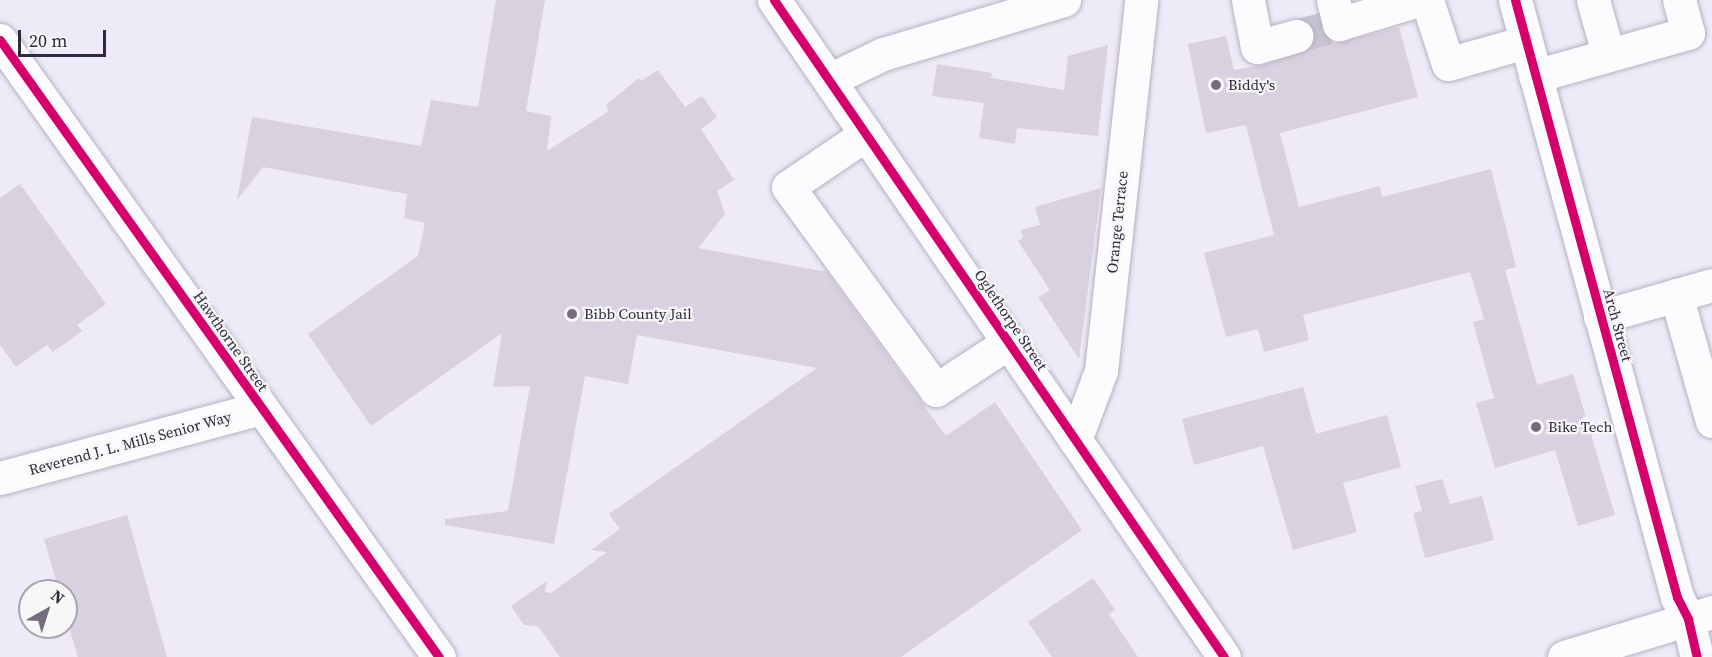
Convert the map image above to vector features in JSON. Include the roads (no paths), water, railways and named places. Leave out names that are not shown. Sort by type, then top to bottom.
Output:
[{"type":"street","name":"Oglethorpe Street","points":[[774,0],[1224,657]]},
{"type":"street","points":[[829,80],[883,54],[1064,0]]},
{"type":"street","name":"Orange Terrace","points":[[1075,440],[1101,371],[1141,0]]},
{"type":"street","points":[[1248,0],[1257,47],[1296,36]]},
{"type":"street","points":[[1334,17],[1418,0]]},
{"type":"street","points":[[1427,0],[1448,64],[1526,42]]},
{"type":"street","name":"Arch Street","points":[[1515,0],[1677,597],[1700,616],[1697,657]]},
{"type":"street","points":[[1593,0],[1608,54]]},
{"type":"street","points":[[1535,76],[1688,33],[1679,0]]},
{"type":"street","name":"Hawthorne Street","points":[[0,40],[439,657]]},
{"type":"street","points":[[866,134],[788,187],[936,390],[1009,342]]},
{"type":"street","points":[[1600,316],[1712,285]]},
{"type":"street","points":[[1676,295],[1712,421]]},
{"type":"street","name":"Reverend J. L. Mills Senior Way","points":[[0,478],[261,408]]},
{"type":"street","points":[[1564,657],[1700,616]]},
{"type":"tunnel","points":[[1296,36],[1329,27]]},
{"type":"place","name":"Biddy's","points":[[1216,85]]},
{"type":"place","name":"Bibb County Jail","points":[[572,314]]},
{"type":"place","name":"Bike Tech","points":[[1536,427]]}]
